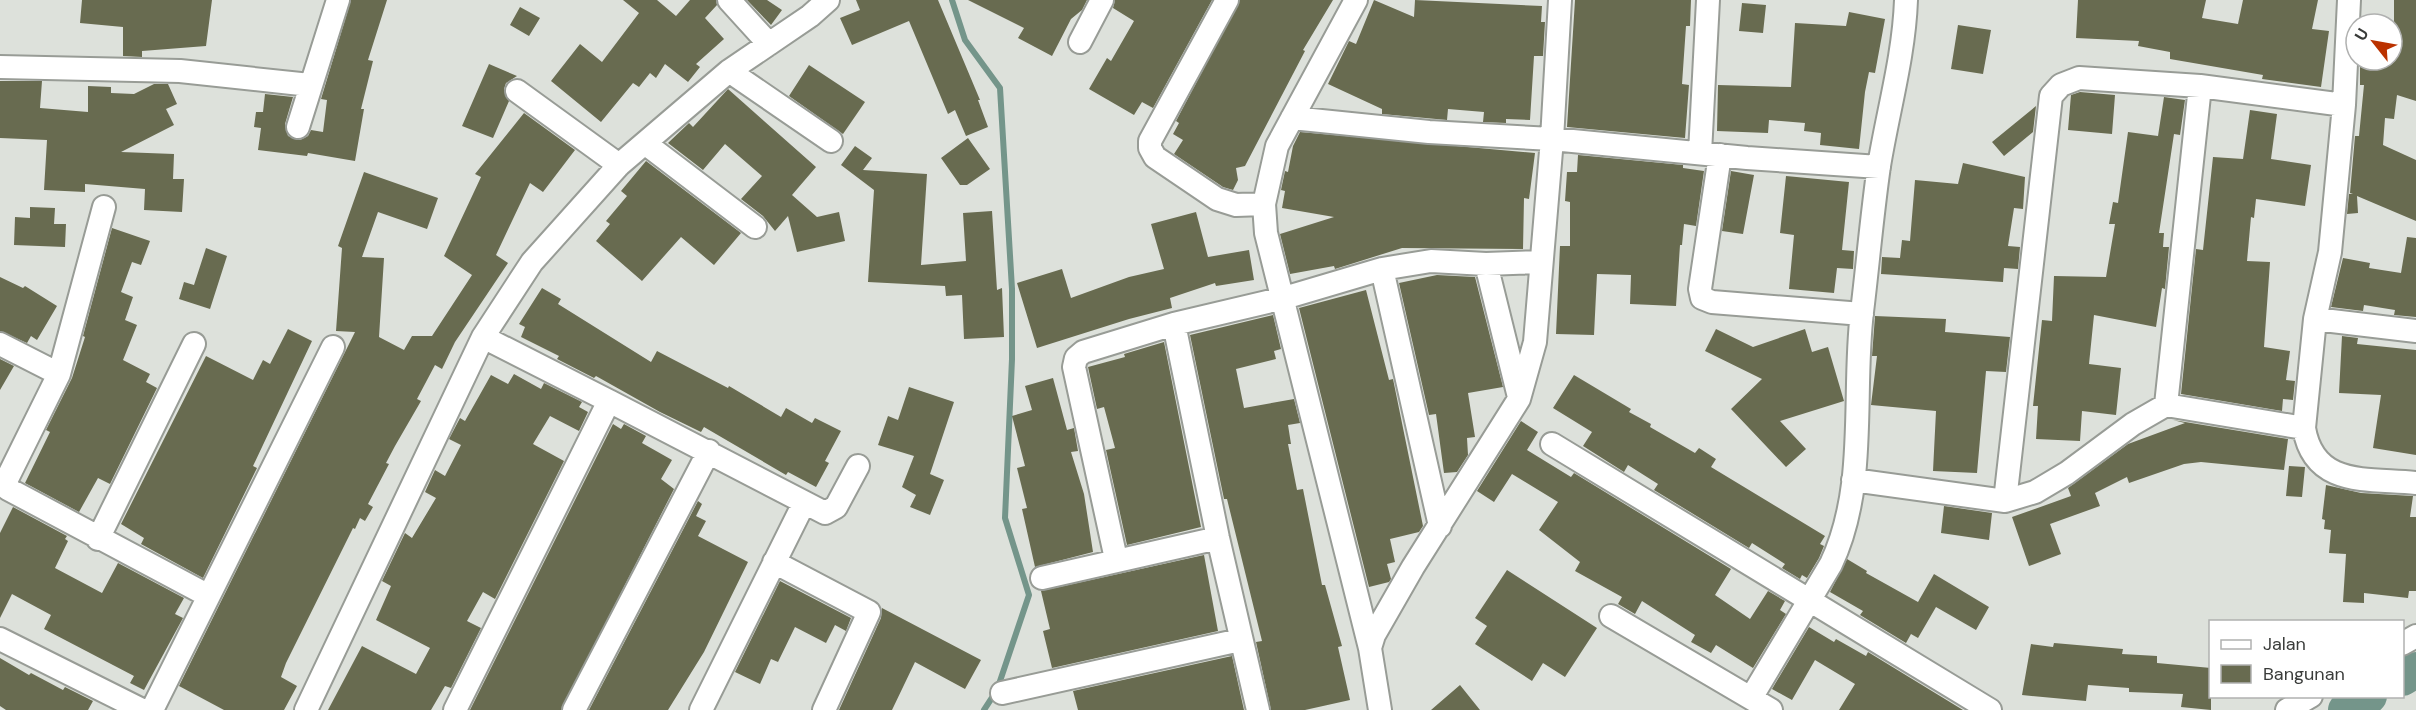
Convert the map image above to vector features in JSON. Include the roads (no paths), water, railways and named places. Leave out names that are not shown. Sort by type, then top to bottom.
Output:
[{"type":"street","points":[[298,127],[338,0]]},
{"type":"street","points":[[729,0],[769,44]]},
{"type":"street","points":[[306,710],[483,337],[532,262],[619,165],[729,71],[810,16],[828,0]]},
{"type":"street","points":[[1080,42],[1102,0]]},
{"type":"street","points":[[1227,0],[1150,141],[1150,148],[1155,156],[1217,199],[1236,205],[1264,204]]},
{"type":"street","points":[[1356,0],[1277,146],[1264,204],[1266,233],[1284,297],[1370,648],[1380,710]]},
{"type":"street","points":[[1370,648],[1374,635],[1413,567],[1519,399],[1535,342],[1552,139],[1560,0]]},
{"type":"street","points":[[1708,0],[1710,154],[1700,289],[1702,298],[1712,302],[1862,314]]},
{"type":"street","points":[[1751,698],[1810,603],[1841,543],[1853,480],[1862,314],[1879,167],[1905,33],[1906,0]]},
{"type":"street","points":[[2349,0],[2344,105],[2330,252],[2315,319],[2304,428],[2306,441],[2317,462],[2328,471],[2348,477],[2416,483]]},
{"type":"street","points":[[0,67],[180,71],[310,85]]},
{"type":"street","points":[[729,71],[831,141]]},
{"type":"street","points":[[2005,501],[2051,96],[2061,85],[2079,78],[2200,86],[2344,105]]},
{"type":"street","points":[[2166,405],[2200,86]]},
{"type":"street","points":[[517,91],[619,165]]},
{"type":"street","points":[[1292,118],[1429,132],[1552,139],[1879,167]]},
{"type":"street","points":[[646,144],[755,227]]},
{"type":"street","points":[[104,207],[59,374],[7,479],[7,485],[11,494],[207,596]]},
{"type":"street","points":[[1116,559],[1074,367],[1076,358],[1083,352],[1174,324],[1284,297],[1382,269],[1431,261],[1486,264],[1540,262]]},
{"type":"street","points":[[1486,264],[1519,399]]},
{"type":"street","points":[[1382,269],[1440,526]]},
{"type":"street","points":[[2315,319],[2416,331]]},
{"type":"street","points":[[1174,324],[1240,640],[1258,710]]},
{"type":"street","points":[[483,337],[825,513],[831,512],[858,466]]},
{"type":"street","points":[[0,344],[59,374]]},
{"type":"street","points":[[98,539],[194,344]]},
{"type":"street","points":[[152,710],[333,346]]},
{"type":"street","points":[[455,710],[609,401]]},
{"type":"street","points":[[1853,480],[2005,501],[2035,492],[2067,473],[2133,424],[2166,405],[2304,428]]},
{"type":"street","points":[[1552,444],[1810,603],[1990,710]]},
{"type":"street","points":[[574,710],[708,451]]},
{"type":"street","points":[[701,710],[804,503]]},
{"type":"street","points":[[1042,578],[1116,559],[1218,538]]},
{"type":"street","points":[[774,562],[864,607],[869,612],[824,710]]},
{"type":"street","points":[[1611,616],[1771,710]]},
{"type":"street","points":[[0,639],[142,710]]},
{"type":"street","points":[[1002,693],[1240,640]]},
{"type":"street","points":[[2287,710],[2307,698]]},
{"type":"waterway","points":[[952,0],[965,40],[1000,88],[1012,289],[1012,359],[1005,518],[1029,595],[997,690],[984,710]]},
{"type":"waterway","points":[[2404,677],[2416,670]]},
{"type":"waterway","points":[[2346,710],[2366,698]]}]
